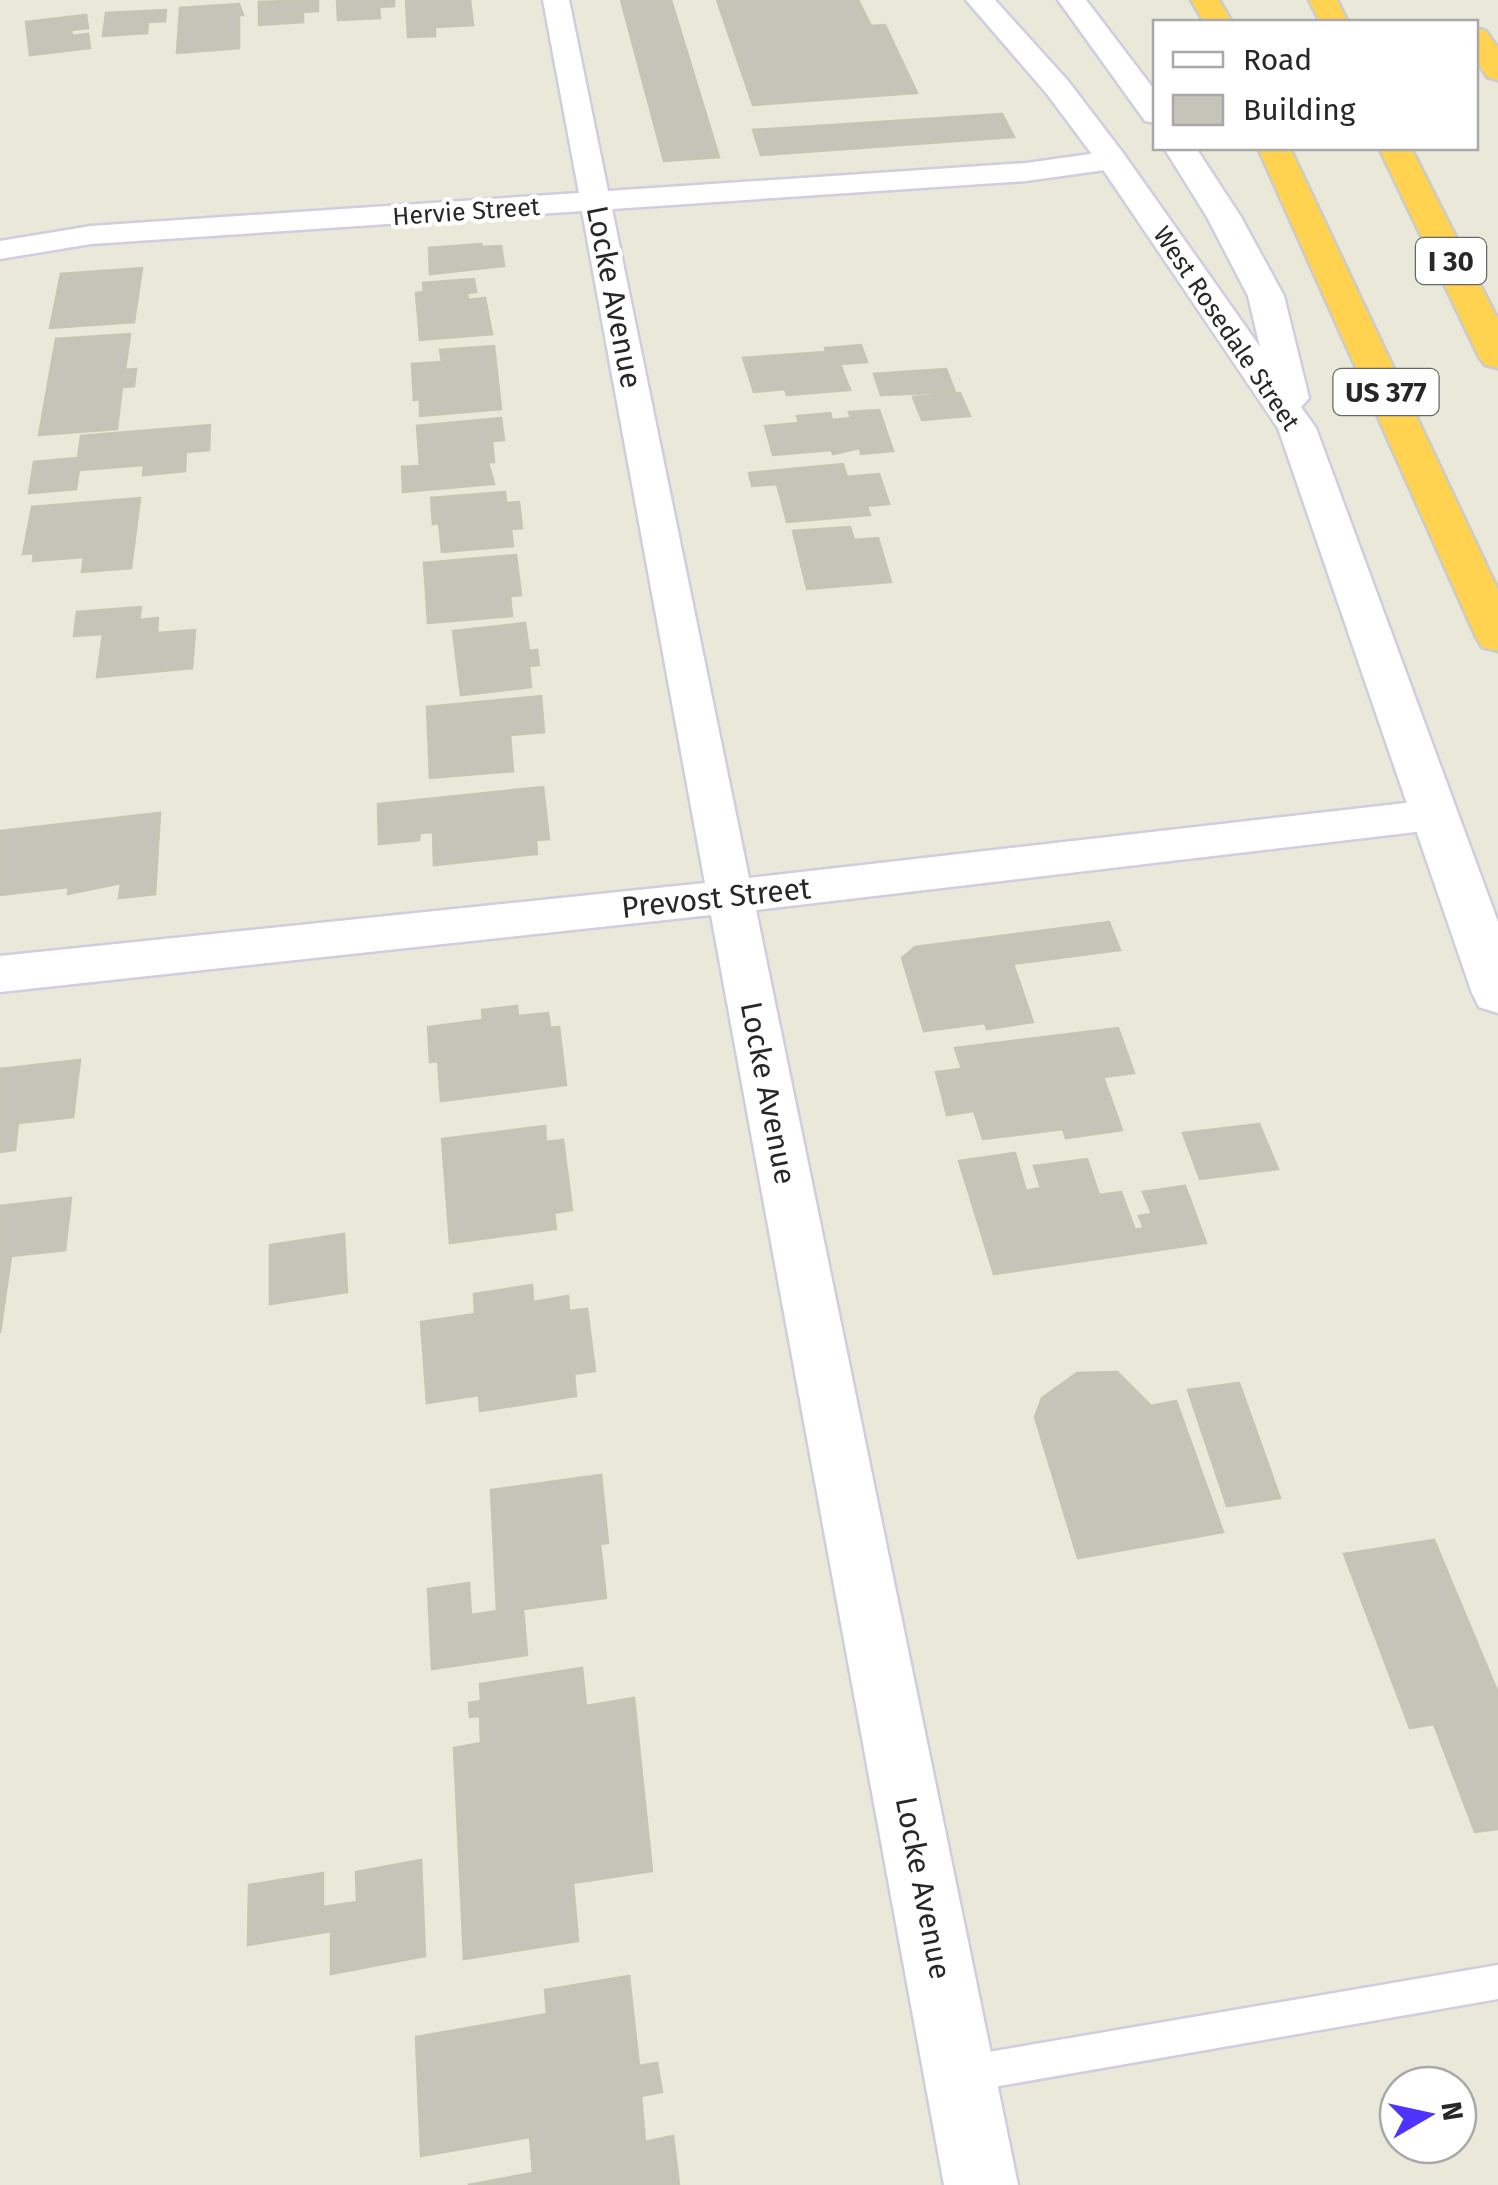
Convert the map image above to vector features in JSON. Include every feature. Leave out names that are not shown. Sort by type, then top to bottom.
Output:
[{"type":"highway","points":[[1478,40],[1498,71]]},
{"type":"highway","name":"US 377","points":[[1275,150],[1498,637]]},
{"type":"highway","name":"I 30","points":[[1396,150],[1498,357]]},
{"type":"main road","name":"West Rosedale Street","points":[[980,0],[1058,88],[1112,160],[1297,428],[1498,993]]},
{"type":"main road","points":[[1072,0],[1153,110]]},
{"type":"main road","points":[[1181,150],[1266,296],[1297,428]]},
{"type":"street","name":"Locke Avenue","points":[[556,0],[981,2185]]},
{"type":"street","name":"Hervie Street","points":[[0,250],[91,235],[1026,172],[1112,160]]},
{"type":"street","name":"Prevost Street","points":[[0,974],[730,897],[1432,815]]},
{"type":"lane","points":[[960,2075],[1498,1982]]},
{"type":"building","points":[[318,0],[318,11],[303,12],[303,22],[259,25],[259,2]]},
{"type":"building","points":[[337,0],[394,0],[394,6],[379,7],[380,18],[338,20]]},
{"type":"building","points":[[406,0],[470,0],[473,25],[435,27],[435,36],[408,37]]},
{"type":"building","points":[[621,0],[671,0],[719,157],[664,161]]},
{"type":"building","points":[[717,0],[858,0],[871,26],[885,25],[917,93],[753,105]]},
{"type":"building","points":[[239,4],[243,15],[239,15],[239,48],[177,53],[180,8]]},
{"type":"building","points":[[166,10],[165,21],[148,22],[147,33],[103,36],[106,13]]},
{"type":"building","points":[[86,15],[88,28],[71,30],[72,36],[88,34],[90,48],[30,55],[26,22]]},
{"type":"building","points":[[1002,114],[1014,137],[761,155],[753,130]]},
{"type":"building","points":[[501,246],[504,266],[430,274],[429,248]]},
{"type":"building","points":[[142,268],[134,322],[50,328],[61,274]]},
{"type":"building","points":[[474,279],[476,292],[467,293],[468,300],[485,298],[492,334],[420,340],[416,293],[424,292],[423,283]]},
{"type":"building","points":[[130,334],[125,370],[136,369],[134,386],[122,387],[117,429],[39,435],[56,339]]},
{"type":"building","points":[[861,345],[867,362],[840,364],[850,390],[787,395],[785,389],[754,392],[743,358],[826,352],[825,348]]},
{"type":"building","points":[[494,346],[501,409],[420,416],[420,399],[414,400],[412,364],[442,362],[440,350]]},
{"type":"building","points":[[946,369],[955,392],[881,395],[874,374]]},
{"type":"building","points":[[960,393],[970,416],[922,420],[913,397]]},
{"type":"building","points":[[879,410],[893,451],[861,454],[860,448],[833,454],[832,450],[773,455],[765,426],[799,423],[797,416],[830,413],[832,420],[851,418],[849,412]]},
{"type":"building","points":[[501,418],[504,440],[492,441],[494,462],[488,462],[494,484],[403,492],[402,467],[420,466],[417,426]]},
{"type":"building","points":[[210,425],[209,450],[186,452],[185,471],[143,475],[144,465],[79,470],[76,489],[29,493],[34,462],[78,458],[81,436]]},
{"type":"building","points":[[843,464],[847,477],[879,474],[889,504],[867,506],[870,515],[787,522],[777,484],[752,486],[749,473]]},
{"type":"building","points":[[505,492],[506,503],[519,502],[522,528],[511,529],[513,546],[442,552],[439,523],[433,524],[431,498]]},
{"type":"building","points":[[140,498],[131,568],[82,572],[84,557],[33,561],[34,553],[23,554],[32,507]]},
{"type":"building","points":[[850,527],[854,540],[878,538],[891,582],[807,589],[793,531]]},
{"type":"building","points":[[516,555],[521,595],[510,596],[512,616],[428,623],[424,563]]},
{"type":"building","points":[[141,607],[139,620],[158,618],[157,633],[195,630],[192,668],[97,677],[103,634],[74,636],[77,612]]},
{"type":"building","points":[[525,623],[529,651],[537,650],[539,665],[529,666],[531,687],[461,695],[453,631]]},
{"type":"building","points":[[541,696],[544,732],[510,735],[513,771],[430,778],[427,707]]},
{"type":"building","points":[[543,787],[549,839],[536,840],[537,854],[434,865],[433,832],[420,833],[419,840],[379,844],[378,804]]},
{"type":"building","points":[[160,813],[155,894],[119,898],[121,883],[68,894],[69,887],[0,895],[0,831]]},
{"type":"building","points":[[1109,922],[1120,950],[1013,964],[1033,1022],[987,1029],[985,1023],[924,1031],[902,958],[915,947]]},
{"type":"building","points":[[517,1006],[518,1016],[548,1013],[550,1028],[559,1027],[566,1085],[441,1101],[438,1061],[430,1062],[428,1027],[483,1020],[482,1010]]},
{"type":"building","points":[[1118,1028],[1134,1073],[1103,1077],[1122,1130],[1066,1138],[1063,1129],[983,1139],[974,1111],[947,1115],[936,1072],[962,1069],[955,1048]]},
{"type":"building","points":[[80,1060],[73,1117],[18,1123],[15,1150],[0,1152],[0,1069]]},
{"type":"building","points":[[1259,1124],[1278,1169],[1200,1179],[1183,1133]]},
{"type":"building","points":[[545,1126],[546,1142],[563,1140],[572,1210],[554,1213],[556,1229],[450,1243],[442,1139]]},
{"type":"building","points":[[1015,1153],[1026,1191],[1041,1188],[1034,1166],[1087,1159],[1099,1195],[1121,1192],[1135,1230],[1144,1228],[1139,1216],[1152,1214],[1143,1192],[1185,1186],[1206,1243],[994,1274],[959,1161]]},
{"type":"building","points":[[71,1198],[65,1250],[11,1256],[0,1333],[0,1206]]},
{"type":"building","points":[[344,1234],[347,1292],[270,1304],[270,1245]]},
{"type":"building","points":[[532,1285],[533,1302],[568,1296],[569,1311],[587,1309],[595,1371],[574,1374],[576,1396],[480,1411],[479,1395],[427,1403],[421,1322],[475,1314],[474,1294]]},
{"type":"building","points":[[1117,1372],[1151,1406],[1176,1401],[1223,1532],[1078,1558],[1035,1417],[1042,1398],[1077,1373]]},
{"type":"building","points":[[1239,1383],[1280,1498],[1227,1506],[1188,1390]]},
{"type":"building","points":[[601,1475],[608,1543],[600,1544],[606,1598],[523,1609],[527,1655],[432,1669],[428,1589],[469,1583],[471,1615],[497,1611],[491,1490]]},
{"type":"building","points":[[1434,1540],[1498,1693],[1498,1829],[1475,1832],[1434,1724],[1410,1728],[1344,1554]]},
{"type":"building","points":[[582,1668],[586,1706],[634,1698],[652,1871],[573,1883],[578,1941],[464,1959],[454,1748],[481,1743],[480,1716],[470,1717],[469,1703],[481,1701],[480,1684]]},
{"type":"building","points":[[421,1860],[425,1956],[331,1974],[331,1931],[248,1945],[249,1885],[323,1873],[323,1907],[357,1902],[356,1872]]},
{"type":"building","points":[[629,1976],[639,2066],[657,2063],[662,2092],[641,2096],[645,2142],[673,2136],[679,2185],[468,2185],[533,2173],[530,2137],[421,2156],[416,2037],[547,2014],[545,1990]]}]
